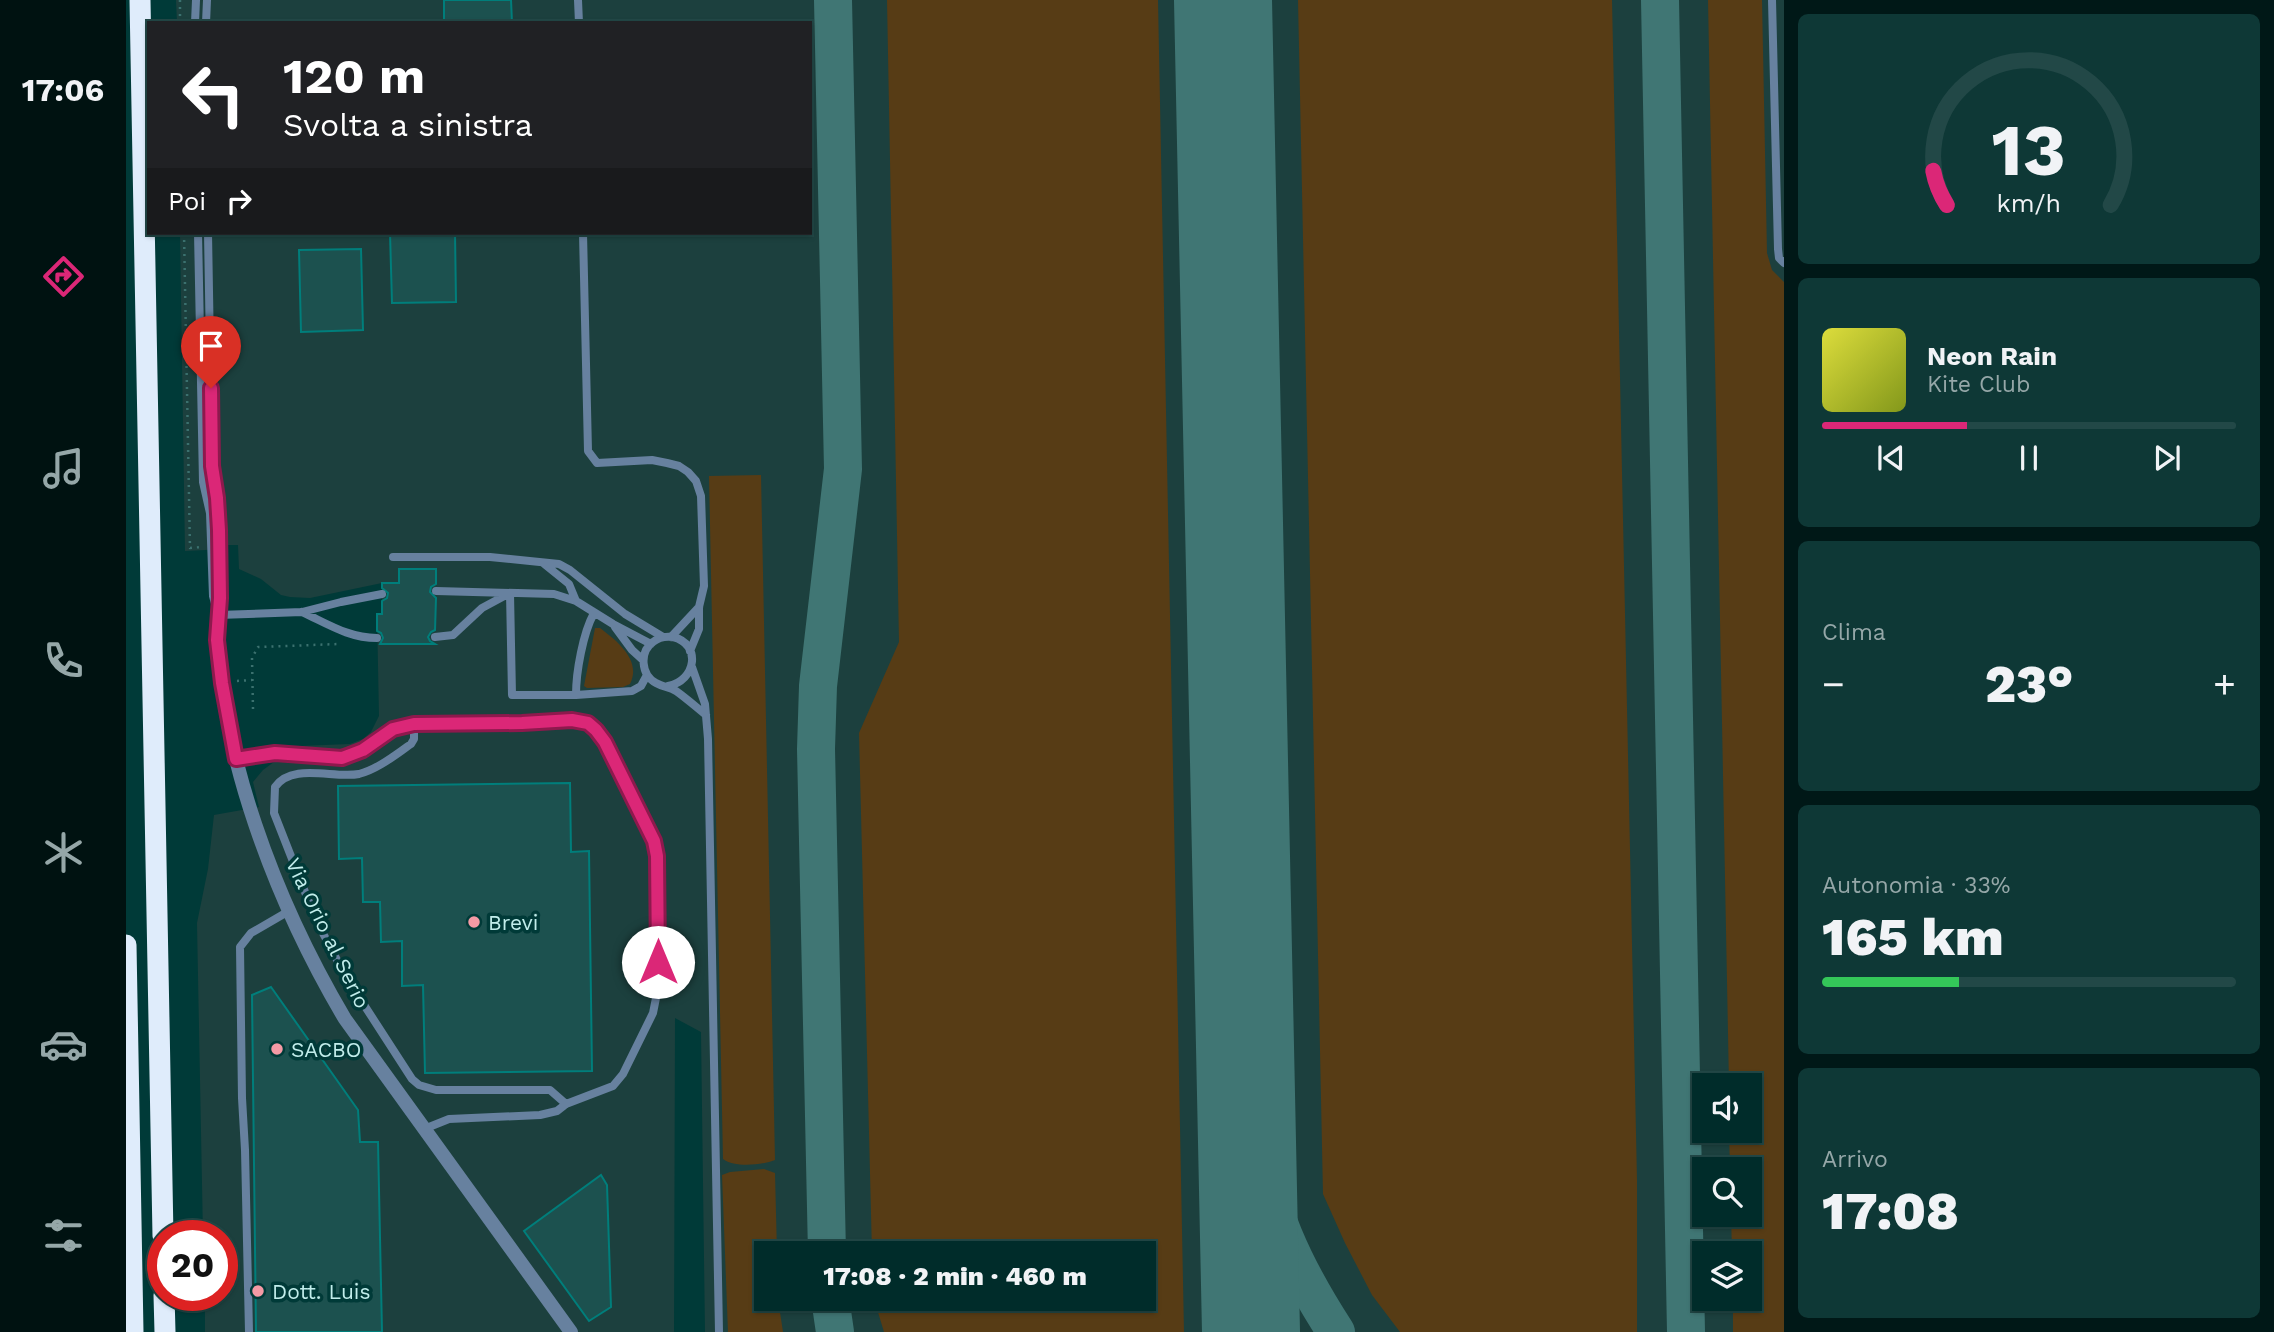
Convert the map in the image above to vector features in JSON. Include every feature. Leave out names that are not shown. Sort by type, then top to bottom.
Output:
[{"type":"highway","points":[[140,0],[163,1220]]},
{"type":"highway","points":[[126,945],[133,1332]]},
{"type":"highway","points":[[164,1311],[165,1332]]},
{"type":"street","name":"Via Orio al Serio","points":[[218,615],[217,640],[222,683],[236,759],[263,844],[289,911],[326,987],[345,1019],[566,1331]]},
{"type":"lane","points":[[195,21],[196,0]]},
{"type":"lane","points":[[206,21],[207,0]]},
{"type":"lane","points":[[578,0],[579,21]]},
{"type":"lane","points":[[1772,0],[1778,249],[1779,258],[1784,264]]},
{"type":"lane","points":[[198,235],[202,482],[210,513],[213,596],[218,615]]},
{"type":"lane","points":[[208,235],[212,466],[219,530],[218,615]]},
{"type":"lane","points":[[583,235],[588,451],[597,463],[652,460],[679,466],[696,481],[701,496],[704,586],[699,607],[699,629],[690,651]]},
{"type":"lane","points":[[393,557],[490,557],[559,564],[625,614],[667,637],[686,644],[690,651],[692,667],[705,704],[708,739],[719,1332]]},
{"type":"lane","points":[[541,561],[569,584],[576,601]]},
{"type":"lane","points":[[436,591],[554,594],[576,601],[651,643]]},
{"type":"lane","points":[[435,637],[453,635],[482,608],[510,593]]},
{"type":"lane","points":[[510,593],[512,695],[576,695],[632,691],[647,675]]},
{"type":"lane","points":[[218,615],[302,612],[341,601],[382,594]]},
{"type":"lane","points":[[692,667],[683,681],[668,686],[660,685],[647,675],[643,660],[651,643],[667,637],[699,607]]},
{"type":"lane","points":[[302,612],[350,636],[377,638]]},
{"type":"lane","points":[[576,695],[576,681],[588,625],[594,613]]},
{"type":"lane","points":[[613,624],[643,660]]},
{"type":"lane","points":[[668,686],[705,715]]},
{"type":"lane","points":[[236,759],[275,753],[342,758],[363,750],[393,729],[414,724],[572,720],[588,723],[605,742],[654,841],[657,856],[658,988],[653,1013],[623,1074],[613,1086],[566,1104],[557,1111],[540,1115],[449,1118],[424,1129]]},
{"type":"lane","points":[[414,724],[414,739],[411,744],[372,769],[345,776],[310,772],[286,778],[275,787],[274,813],[316,920],[346,977],[412,1079],[419,1085],[436,1090],[550,1090],[566,1104]]},
{"type":"lane","points":[[249,1332],[240,947],[251,933],[289,911]]},
{"type":"path","points":[[180,0],[180,21]]},
{"type":"path","points":[[184,235],[190,548],[203,547]]},
{"type":"path","points":[[339,652],[340,639]]},
{"type":"path","points":[[253,709],[252,658],[261,646],[339,644]]},
{"type":"path","points":[[234,682],[253,680]]},
{"type":"shaded area","points":[[176,0],[1784,0],[1784,1332],[705,1332],[701,1032],[675,1018],[674,1332],[205,1332],[205,1311],[238,1311],[238,1220],[203,1220],[197,923],[208,869],[214,815],[259,807],[253,782],[274,762],[274,747],[350,744],[363,739],[371,732],[379,716],[377,614],[382,613],[382,583],[310,598],[290,597],[281,595],[261,579],[239,569],[238,545],[227,545],[226,549],[185,551],[180,235],[812,235],[812,21],[177,21]]},
{"type":"shaded area","points":[[887,0],[1158,0],[1184,1332],[884,1332],[878,1311],[1156,1311],[1156,1241],[872,1241],[859,733],[899,642]]},
{"type":"shaded area","points":[[1298,0],[1612,0],[1637,1180],[1637,1332],[1400,1332],[1372,1295],[1323,1194]]},
{"type":"shaded area","points":[[1708,0],[1762,0],[1767,253],[1772,270],[1784,282],[1784,1332],[1733,1332],[1733,1311],[1762,1311],[1762,1241],[1732,1241],[1731,1227],[1762,1227],[1762,1157],[1730,1157],[1729,1143],[1762,1143],[1762,1073],[1729,1073]]},
{"type":"shaded area","points":[[761,475],[775,1160],[741,1165],[723,1159],[709,476]]},
{"type":"shaded area","points":[[595,628],[600,628],[626,652],[633,667],[630,684],[623,687],[584,686]]},
{"type":"shaded area","points":[[764,1169],[775,1173],[777,1241],[754,1241],[754,1311],[780,1311],[783,1332],[728,1332],[722,1175]]},
{"type":"building","points":[[444,0],[511,0],[512,21],[444,21]]},
{"type":"building","points":[[390,235],[455,235],[456,302],[392,303]]},
{"type":"building","points":[[361,249],[363,330],[301,332],[299,250]]},
{"type":"building","points":[[399,569],[436,569],[436,584],[431,587],[430,592],[436,598],[435,630],[428,637],[435,644],[380,644],[383,638],[377,631],[377,614],[382,614],[382,601],[387,598],[388,593],[382,588],[382,583],[399,583]]},
{"type":"building","points":[[570,783],[571,852],[589,851],[592,1071],[425,1073],[423,985],[402,986],[402,941],[381,942],[380,902],[363,902],[362,858],[339,859],[338,786]]},
{"type":"building","points":[[271,987],[358,1110],[360,1142],[378,1142],[382,1332],[256,1332],[252,995]]},
{"type":"building","points":[[601,1175],[607,1185],[611,1307],[589,1321],[524,1231]]},
{"type":"taxiway","points":[[827,1241],[816,749],[818,686],[843,469],[833,0]]},
{"type":"taxiway","points":[[1660,0],[1686,1332]]},
{"type":"taxiway","points":[[1245,1070],[1274,1211],[1297,1265],[1336,1332]]},
{"type":"taxiway","points":[[832,1311],[835,1332]]},
{"type":"runway","points":[[1223,0],[1251,1332]]},
{"type":"place","name":"Brevi","points":[[474,922]]},
{"type":"place","name":"SACBO","points":[[277,1049]]},
{"type":"place","name":"Dott. Luis","points":[[258,1291]]},
{"type":"route","points":[[211,388],[212,466],[219,530],[220,598],[217,640],[236,759],[265,753],[342,758],[363,750],[393,729],[414,724],[572,720],[588,723],[605,742],[654,841],[657,856],[658,962]]}]
